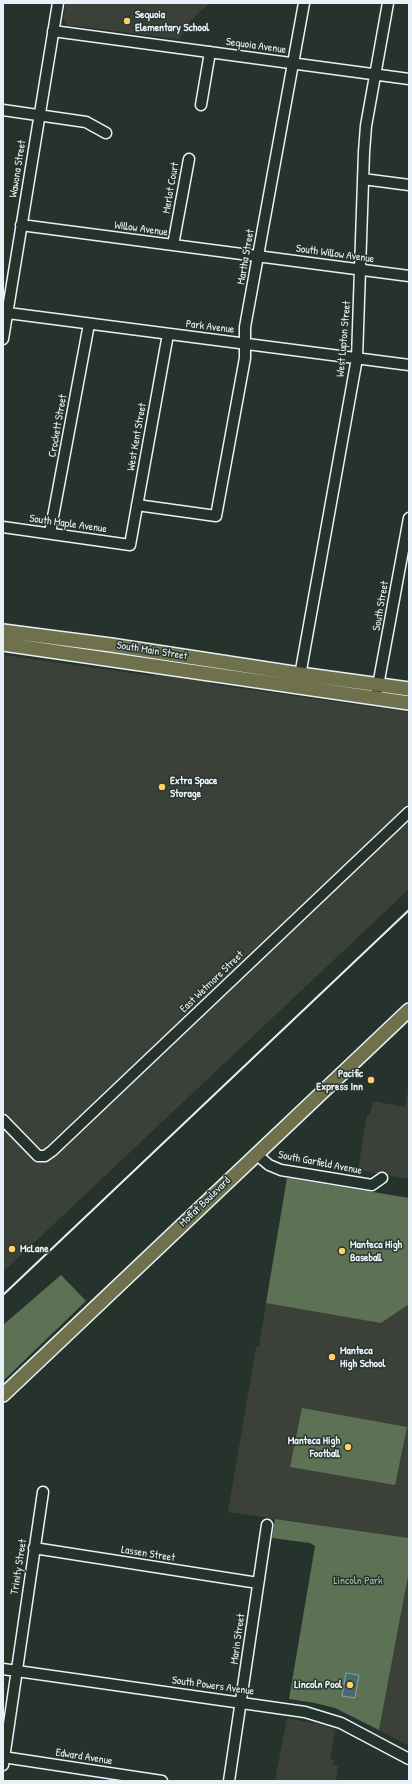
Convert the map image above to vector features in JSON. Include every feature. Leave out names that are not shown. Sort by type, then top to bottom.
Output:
[{"type":"main road","name":"South Main Street","points":[[3,631],[111,645],[299,681],[376,698],[409,703]]},
{"type":"main road","name":"South Main Street","points":[[3,644],[299,681],[378,685],[409,689]]},
{"type":"main road","points":[[109,658],[111,645]]},
{"type":"main road","name":"Moffat Boulevard","points":[[3,1395],[256,1154],[407,1015]]},
{"type":"street","name":"Wawona Street","points":[[3,339],[58,3]]},
{"type":"street","name":"Martha Street","points":[[137,505],[216,516],[245,358],[246,327],[258,256],[304,3]]},
{"type":"street","name":"West Lupton Street","points":[[299,681],[357,358],[366,126],[388,3]]},
{"type":"street","name":"Sequoia Avenue","points":[[53,31],[409,78]]},
{"type":"street","points":[[201,106],[210,52]]},
{"type":"street","points":[[3,110],[86,122],[106,133]]},
{"type":"street","name":"Merlot Court","points":[[173,245],[189,159]]},
{"type":"street","points":[[363,179],[409,185]]},
{"type":"street","name":"Willow Avenue","points":[[21,225],[258,256]]},
{"type":"street","name":"South Willow Avenue","points":[[258,256],[409,276]]},
{"type":"street","name":"Park Avenue","points":[[8,313],[409,365]]},
{"type":"street","name":"Crockett Street","points":[[50,533],[89,324]]},
{"type":"street","name":"West Kent Street","points":[[130,545],[168,334]]},
{"type":"street","name":"South Street","points":[[376,698],[409,518]]},
{"type":"street","name":"South Maple Avenue","points":[[3,527],[130,545]]},
{"type":"street","name":"East Wetmore Street","points":[[3,1120],[29,1148],[41,1156],[52,1151],[409,812]]},
{"type":"street","name":"South Garfield Avenue","points":[[256,1154],[269,1165],[281,1170],[372,1185],[382,1178]]},
{"type":"street","name":"Trinity Street","points":[[3,1760],[43,1492]]},
{"type":"street","name":"Marin Street","points":[[229,1781],[242,1702],[266,1524]]},
{"type":"street","name":"Lassen Street","points":[[34,1548],[258,1583]]},
{"type":"street","name":"South Powers Avenue","points":[[3,1669],[305,1712],[334,1719],[409,1759]]},
{"type":"street","name":"Edward Avenue","points":[[3,1760],[162,1781]]},
{"type":"shaded area","name":"Sequoia Elementary School","points":[[66,3],[210,3],[191,20],[179,39],[67,25],[63,19]]},
{"type":"shaded area","points":[[3,655],[153,676],[154,672],[210,680],[210,684],[409,712],[409,889],[3,1272]]},
{"type":"shaded area","points":[[409,1084],[409,1179],[358,1170],[367,1115],[370,1115],[373,1101],[405,1107]]},
{"type":"shaded area","name":"Manteca High School","points":[[287,1178],[409,1198],[409,1538],[228,1512],[256,1347],[259,1347]]},
{"type":"shaded area","points":[[409,1571],[409,1746],[379,1730]]},
{"type":"shaded area","points":[[287,1718],[327,1726],[335,1730],[330,1760],[334,1760],[333,1764],[338,1767],[336,1781],[275,1781]]},
{"type":"green space","name":"Manteca High Baseball","points":[[287,1178],[409,1198],[409,1304],[381,1323],[266,1303]]},
{"type":"green space","points":[[61,1275],[86,1301],[3,1381],[3,1325]]},
{"type":"green space","name":"Manteca High Football","points":[[302,1408],[407,1427],[395,1485],[290,1467]]},
{"type":"green space","name":"Lincoln Park","points":[[275,1519],[409,1538],[409,1571],[379,1730],[335,1708],[289,1699],[315,1546],[310,1543],[272,1538]]},
{"type":"water","name":"Lincoln Pool","points":[[346,1673],[359,1675],[355,1698],[342,1696]]},
{"type":"railway","points":[[3,1295],[409,910]]},
{"type":"place","name":"Sequoia Elementary School","points":[[127,21]]},
{"type":"place","name":"Extra Space Storage","points":[[162,787]]},
{"type":"place","name":"Pacific Express Inn","points":[[371,1080]]},
{"type":"place","name":"McLane","points":[[12,1249]]},
{"type":"place","name":"Manteca High Baseball","points":[[342,1251]]},
{"type":"place","name":"Manteca High School","points":[[332,1357]]},
{"type":"place","name":"Manteca High Football","points":[[348,1447]]},
{"type":"place","name":"Lincoln Pool","points":[[350,1685]]}]
